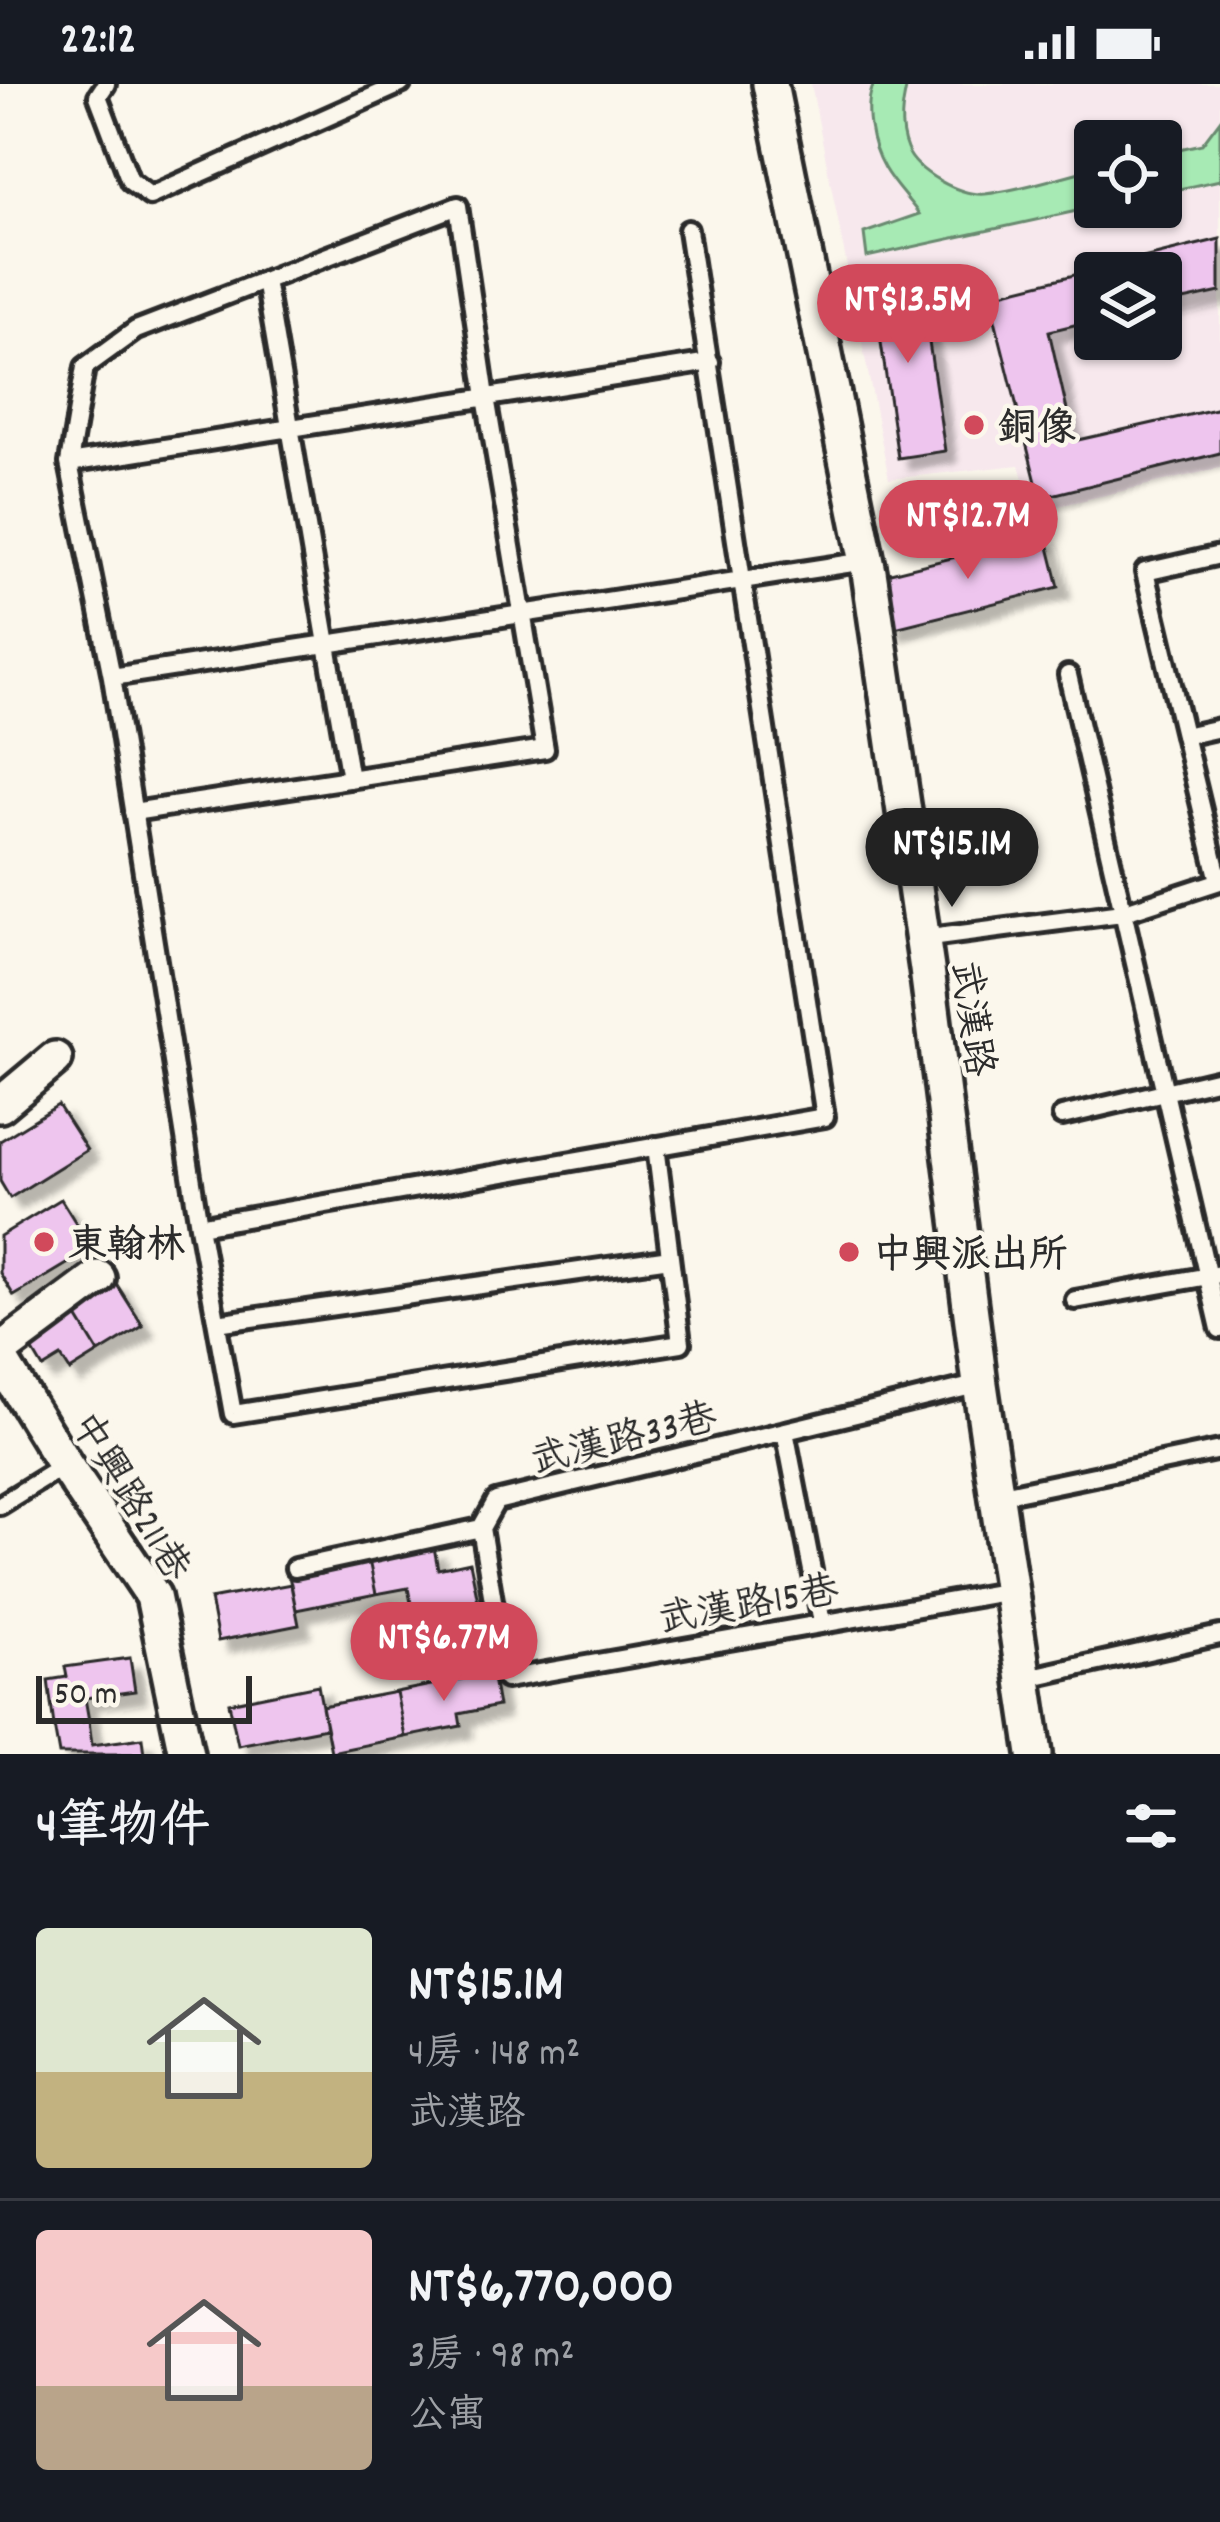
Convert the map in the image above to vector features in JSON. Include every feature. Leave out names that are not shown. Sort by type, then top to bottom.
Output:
[{"type":"street","name":"武漢路","points":[[770,84],[866,561],[1035,1754]]},
{"type":"street","points":[[0,1105],[55,1060]]},
{"type":"street","points":[[0,1355],[98,1278]]},
{"type":"street","name":"中興路211巷","points":[[0,1355],[65,1465],[152,1596],[186,1754]]},
{"type":"lane","points":[[106,84],[98,96],[130,181],[150,196],[401,84]]},
{"type":"lane","points":[[133,812],[545,749],[458,206],[136,330],[85,367],[70,463],[112,677],[133,812],[200,1226],[233,1414],[681,1343],[656,1146]]},
{"type":"lane","points":[[200,1226],[825,1117],[688,230]]},
{"type":"lane","points":[[266,280],[350,778]]},
{"type":"lane","points":[[70,463],[710,362]]},
{"type":"lane","points":[[922,939],[1123,913],[1220,881],[1145,572],[1220,555]]},
{"type":"lane","points":[[112,677],[866,561]]},
{"type":"lane","points":[[1068,674],[1164,1092],[1214,1275],[1220,1329]]},
{"type":"lane","points":[[1184,736],[1220,728]]},
{"type":"lane","points":[[1062,1116],[1220,1079]]},
{"type":"lane","points":[[217,1322],[670,1258]]},
{"type":"lane","points":[[1075,1300],[1214,1275]]},
{"type":"lane","name":"武漢路33巷","points":[[295,1568],[481,1528],[496,1501],[980,1384]]},
{"type":"lane","points":[[785,1431],[821,1622]]},
{"type":"lane","points":[[997,1496],[1220,1450]]},
{"type":"lane","points":[[0,1505],[65,1465]]},
{"type":"lane","name":"武漢路15巷","points":[[481,1528],[506,1678],[1010,1591]]},
{"type":"lane","points":[[1023,1679],[1220,1635]]},
{"type":"shaded area","points":[[811,84],[1220,84],[1220,468],[1033,512],[1019,465],[889,479]]},
{"type":"green space","points":[[874,84],[907,84],[902,108],[904,141],[919,166],[940,181],[985,194],[1074,173],[1074,212],[867,257],[864,233],[919,214],[875,149]]},
{"type":"green space","points":[[1220,120],[1220,180],[1182,188],[1182,148],[1202,144]]},
{"type":"building","points":[[1220,239],[1220,292],[1182,300],[1182,252],[1167,252]]},
{"type":"building","points":[[919,274],[945,451],[898,458],[872,281]]},
{"type":"building","points":[[1074,275],[1074,325],[1049,331],[1074,441],[1220,408],[1220,453],[1040,498],[989,296]]},
{"type":"building","points":[[1046,535],[1059,587],[891,629],[878,576]]},
{"type":"building","points":[[58,1105],[87,1150],[10,1198],[0,1181],[0,1141]]},
{"type":"building","name":"東翰林","points":[[61,1199],[92,1249],[14,1296],[0,1273],[0,1236]]},
{"type":"building","points":[[114,1280],[143,1326],[99,1353],[71,1307]]},
{"type":"building","points":[[71,1307],[99,1353],[70,1371],[61,1357],[43,1368],[24,1336]]},
{"type":"building","points":[[434,1547],[438,1569],[470,1562],[478,1601],[413,1613],[408,1588],[376,1594],[369,1560]]},
{"type":"building","points":[[369,1560],[376,1594],[296,1610],[289,1576]]},
{"type":"building","points":[[291,1584],[299,1625],[218,1641],[210,1599]]},
{"type":"building","points":[[478,1601],[492,1673],[436,1684],[423,1612]]},
{"type":"building","points":[[130,1658],[135,1691],[85,1698],[89,1721],[54,1726],[48,1680],[67,1677],[65,1667]]},
{"type":"building","points":[[492,1673],[498,1706],[459,1714],[461,1726],[405,1737],[396,1692]]},
{"type":"building","points":[[318,1685],[326,1728],[238,1745],[229,1703]]},
{"type":"building","points":[[396,1692],[405,1737],[331,1752],[322,1706]]},
{"type":"building","points":[[89,1721],[92,1745],[142,1738],[144,1754],[59,1754],[54,1726]]},
{"type":"place","name":"銅像","points":[[974,425]]},
{"type":"place","name":"東翰林","points":[[44,1242]]},
{"type":"place","name":"中興派出所","points":[[849,1252]]}]
